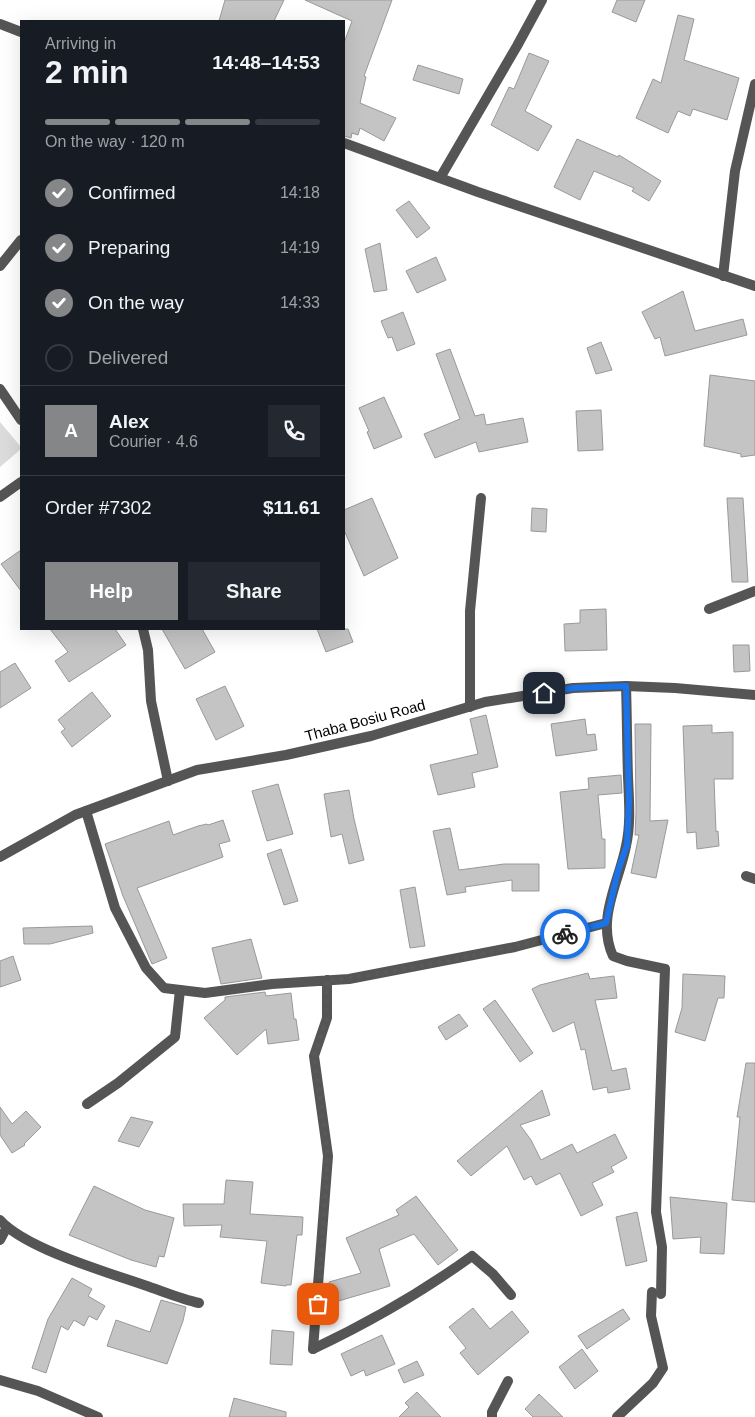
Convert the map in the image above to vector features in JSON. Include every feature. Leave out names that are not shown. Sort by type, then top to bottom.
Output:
[{"type":"street","points":[[440,178],[542,0]]},
{"type":"street","points":[[0,24],[20,32]]},
{"type":"street","points":[[723,276],[735,171],[755,84]]},
{"type":"street","points":[[345,143],[755,286]]},
{"type":"street","points":[[0,266],[20,241]]},
{"type":"street","points":[[0,389],[20,419]]},
{"type":"street","points":[[0,497],[20,483]]},
{"type":"street","points":[[470,707],[470,611],[481,498]]},
{"type":"street","points":[[709,609],[755,591]]},
{"type":"street","points":[[143,630],[148,650],[150,701],[168,781]]},
{"type":"street","points":[[616,1417],[653,1383],[663,1368],[651,1316],[662,1247],[656,1212],[665,969],[628,962],[613,956],[609,948],[606,923],[618,871],[627,845],[629,801],[626,686]]},
{"type":"street","name":"Thaba Bosiu Road","points":[[0,857],[86,810],[197,770],[286,756],[371,736],[485,702],[573,688],[626,686],[755,695]]},
{"type":"street","points":[[86,810],[115,908],[146,968],[164,988],[205,993],[272,984],[349,979],[515,947],[606,923]]},
{"type":"street","points":[[327,980],[327,1018],[314,1056],[328,1156],[313,1349],[393,1307],[444,1276],[472,1256],[493,1274],[511,1295]]},
{"type":"street","points":[[86,1104],[118,1083],[175,1038],[180,990]]},
{"type":"street","points":[[0,1240],[3,1224],[21,1237],[57,1253],[114,1275],[199,1303]]},
{"type":"street","points":[[0,1380],[38,1391],[98,1417]]},
{"type":"street","points":[[492,1417],[492,1412],[508,1381]]},
{"type":"shaded area","points":[[0,422],[20,446],[20,450],[0,467]]},
{"type":"building","points":[[225,0],[284,0],[274,20],[219,20]]},
{"type":"building","points":[[305,0],[392,0],[364,76],[366,77],[360,103],[396,118],[384,141],[360,128],[358,135],[352,133],[351,138],[345,136],[345,40],[352,21]]},
{"type":"building","points":[[617,0],[645,0],[636,22],[612,12]]},
{"type":"building","points":[[678,15],[694,19],[684,60],[739,78],[727,120],[693,109],[690,116],[678,111],[668,133],[636,118],[653,79],[661,83]]},
{"type":"building","points":[[529,53],[549,61],[525,111],[552,126],[538,151],[491,125],[509,87],[514,89]]},
{"type":"building","points":[[418,65],[463,79],[459,94],[413,80]]},
{"type":"building","points":[[577,139],[618,157],[619,155],[661,181],[649,201],[632,191],[634,188],[594,171],[580,200],[554,187]]},
{"type":"building","points":[[409,201],[430,228],[417,238],[396,210]]},
{"type":"building","points":[[380,243],[387,290],[374,292],[365,249]]},
{"type":"building","points":[[436,257],[446,280],[417,293],[406,271]]},
{"type":"building","points":[[683,291],[695,331],[743,319],[747,335],[665,356],[660,337],[655,339],[642,312]]},
{"type":"building","points":[[403,312],[415,344],[397,351],[392,337],[388,338],[381,321]]},
{"type":"building","points":[[601,342],[612,370],[596,374],[587,348]]},
{"type":"building","points":[[450,349],[475,416],[484,414],[486,425],[523,418],[528,442],[479,452],[476,442],[435,458],[424,434],[460,419],[436,354]]},
{"type":"building","points":[[710,375],[755,381],[755,455],[741,457],[741,454],[704,446]]},
{"type":"building","points":[[384,397],[402,437],[374,449],[359,408]]},
{"type":"building","points":[[601,410],[603,450],[578,451],[576,411]]},
{"type":"building","points":[[372,498],[398,558],[364,576],[345,532],[345,510]]},
{"type":"building","points":[[727,498],[743,498],[748,582],[732,582]]},
{"type":"building","points":[[532,508],[547,509],[546,532],[531,531]]},
{"type":"building","points":[[20,551],[20,590],[1,564]]},
{"type":"building","points":[[606,609],[607,650],[565,651],[564,624],[580,623],[580,610]]},
{"type":"building","points":[[348,629],[353,642],[326,652],[317,630]]},
{"type":"building","points":[[51,630],[116,630],[126,645],[69,682],[55,661],[68,652]]},
{"type":"building","points":[[163,630],[203,630],[215,652],[185,669]]},
{"type":"building","points":[[733,645],[749,645],[750,671],[734,672]]},
{"type":"building","points":[[15,663],[31,688],[0,708],[0,672]]},
{"type":"building","points":[[225,686],[244,726],[216,740],[196,699]]},
{"type":"building","points":[[92,692],[111,716],[72,747],[61,732],[65,729],[58,720]]},
{"type":"building","points":[[486,715],[498,767],[472,773],[475,787],[438,795],[430,765],[478,754],[470,719]]},
{"type":"building","points":[[585,719],[587,735],[595,734],[597,750],[556,756],[551,724]]},
{"type":"building","points":[[635,724],[651,724],[650,821],[668,820],[656,878],[631,873],[639,835],[635,835]]},
{"type":"building","points":[[712,725],[712,733],[733,732],[733,779],[714,779],[716,832],[718,831],[719,846],[697,849],[696,832],[687,833],[683,726]]},
{"type":"building","points":[[621,775],[622,793],[598,795],[602,839],[605,839],[605,868],[568,869],[560,792],[589,789],[588,778]]},
{"type":"building","points":[[278,784],[293,834],[267,841],[252,791]]},
{"type":"building","points":[[349,790],[364,860],[349,864],[342,834],[331,837],[324,794]]},
{"type":"building","points":[[223,820],[230,841],[219,844],[223,857],[137,888],[167,958],[152,964],[123,896],[105,844],[169,821],[173,835]]},
{"type":"building","points":[[450,828],[459,870],[504,864],[539,864],[539,891],[512,891],[512,880],[465,887],[466,892],[447,895],[433,831]]},
{"type":"building","points":[[281,849],[298,901],[284,905],[267,854]]},
{"type":"building","points":[[415,887],[425,946],[410,948],[400,890]]},
{"type":"building","points":[[92,926],[93,933],[50,944],[24,944],[23,928]]},
{"type":"building","points":[[251,939],[262,978],[221,984],[212,948]]},
{"type":"building","points":[[13,956],[21,980],[0,987],[0,961]]},
{"type":"building","points":[[588,973],[590,979],[614,976],[617,998],[595,1000],[612,1071],[626,1068],[630,1089],[608,1093],[607,1087],[593,1090],[585,1049],[581,1050],[574,1022],[553,1032],[532,989],[540,985]]},
{"type":"building","points":[[683,974],[725,976],[724,998],[718,998],[705,1041],[675,1032],[682,1008]]},
{"type":"building","points":[[265,992],[266,996],[291,993],[299,1040],[268,1044],[266,1029],[237,1055],[204,1018],[225,1000],[225,997]]},
{"type":"building","points":[[495,1000],[533,1053],[520,1062],[483,1009]]},
{"type":"building","points":[[459,1014],[468,1026],[446,1040],[438,1027]]},
{"type":"building","points":[[746,1063],[755,1063],[755,1202],[732,1200],[740,1117],[737,1117]]},
{"type":"building","points":[[542,1090],[550,1115],[520,1125],[531,1140],[541,1160],[572,1144],[577,1153],[615,1134],[627,1158],[611,1167],[614,1172],[592,1183],[603,1205],[581,1216],[560,1173],[536,1185],[531,1176],[524,1180],[507,1146],[471,1176],[457,1161]]},
{"type":"building","points":[[0,1107],[12,1124],[26,1111],[41,1127],[25,1145],[12,1153],[0,1135]]},
{"type":"building","points":[[131,1117],[153,1122],[139,1147],[118,1141]]},
{"type":"building","points":[[226,1180],[253,1182],[250,1214],[303,1217],[302,1235],[297,1235],[291,1285],[261,1283],[267,1241],[220,1237],[222,1225],[184,1226],[183,1204],[224,1204]]},
{"type":"building","points":[[94,1186],[145,1210],[174,1218],[164,1257],[159,1256],[156,1267],[131,1260],[69,1235]]},
{"type":"building","points":[[416,1196],[458,1250],[438,1265],[414,1234],[379,1249],[390,1286],[335,1302],[329,1282],[361,1273],[346,1238],[399,1215],[396,1210]]},
{"type":"building","points":[[670,1197],[727,1203],[724,1254],[700,1253],[701,1237],[673,1239]]},
{"type":"building","points":[[637,1212],[647,1261],[626,1266],[616,1217]]},
{"type":"building","points":[[72,1278],[92,1289],[88,1296],[105,1306],[97,1320],[89,1316],[84,1326],[74,1320],[68,1330],[61,1326],[46,1373],[32,1368],[48,1319]]},
{"type":"building","points":[[161,1300],[186,1307],[183,1321],[167,1364],[107,1346],[116,1320],[150,1332]]},
{"type":"building","points":[[473,1308],[490,1329],[512,1311],[529,1332],[478,1375],[460,1353],[466,1348],[449,1327]]},
{"type":"building","points":[[623,1309],[630,1319],[587,1349],[578,1336]]},
{"type":"building","points":[[272,1330],[294,1332],[292,1365],[270,1364]]},
{"type":"building","points":[[382,1335],[395,1364],[366,1376],[364,1370],[351,1376],[341,1354]]},
{"type":"building","points":[[582,1349],[598,1371],[575,1389],[559,1367]]},
{"type":"building","points":[[417,1361],[424,1375],[404,1383],[398,1370]]},
{"type":"building","points":[[417,1392],[441,1417],[399,1417],[409,1407],[405,1403]]},
{"type":"building","points":[[539,1394],[563,1417],[533,1417],[525,1409]]},
{"type":"building","points":[[234,1398],[286,1412],[286,1417],[229,1417]]},
{"type":"way so far","points":[[318,1304],[328,1156],[314,1056],[327,1018],[327,980],[349,979],[444,962],[565,934]]},
{"type":"route","points":[[544,693],[573,688],[626,686],[629,801],[627,845],[618,871],[606,923],[565,934]]}]
